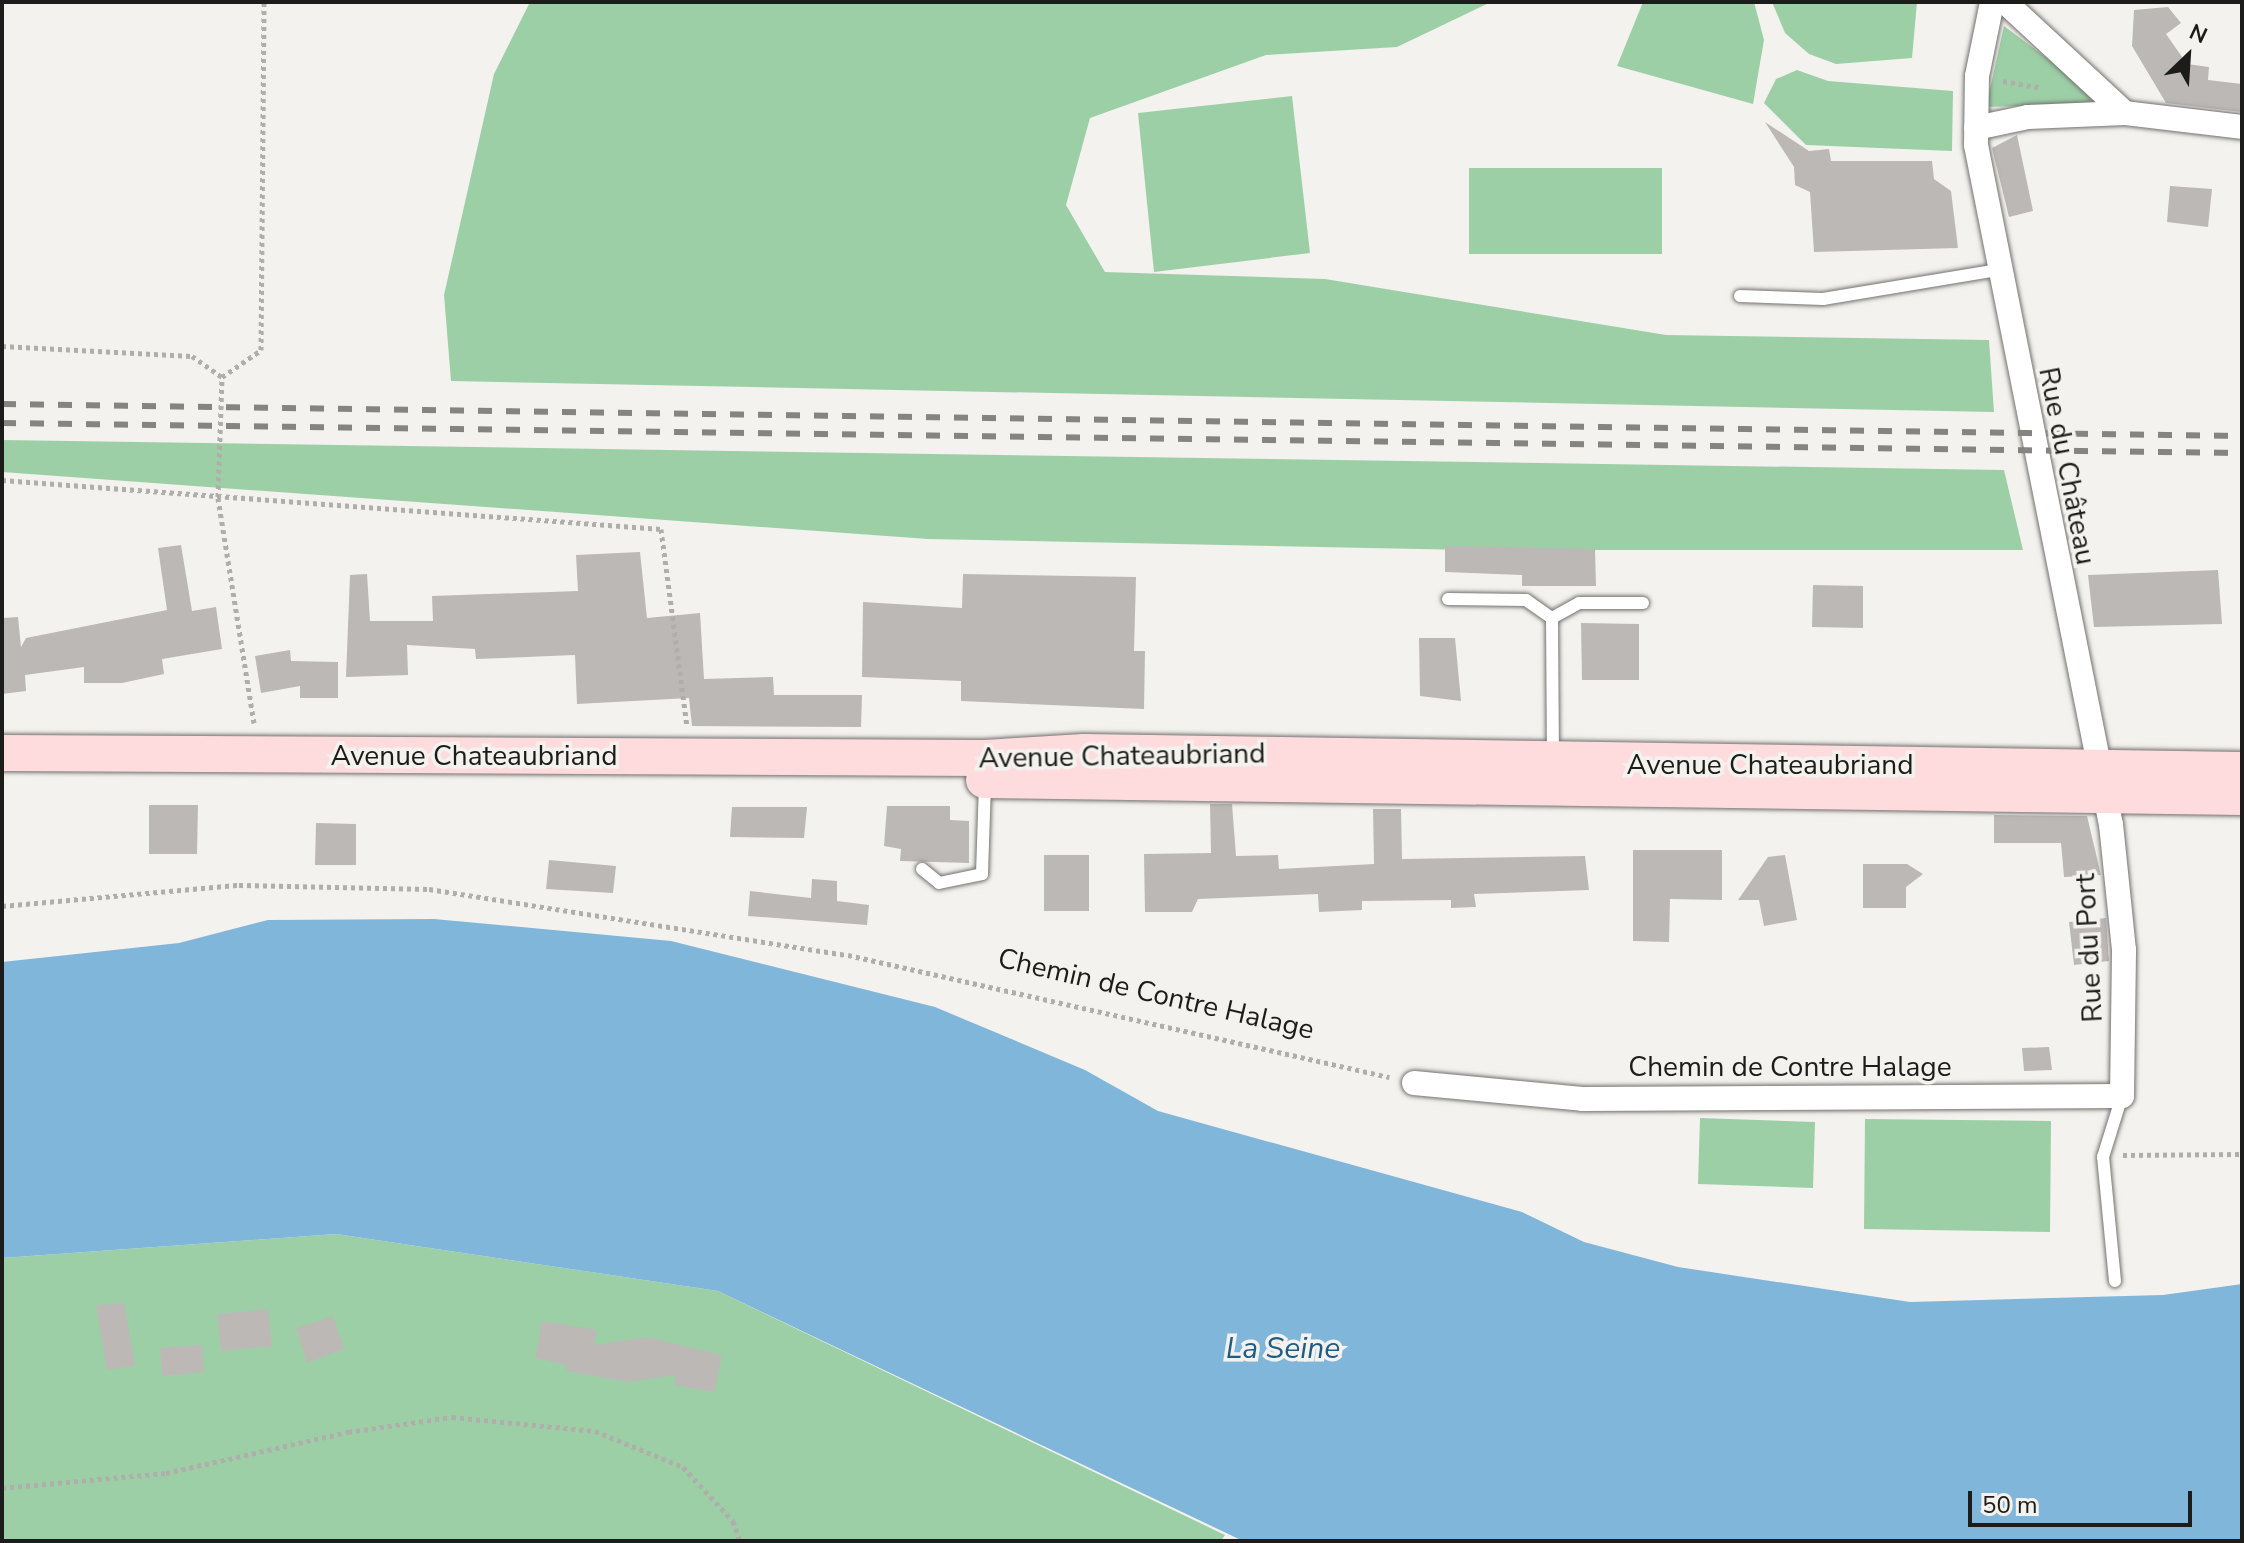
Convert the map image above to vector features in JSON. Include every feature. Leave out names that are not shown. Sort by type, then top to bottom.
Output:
[{"type":"main road","name":"Avenue Chateaubriand","points":[[2,753],[691,757],[1084,752],[1553,763],[2102,783],[2242,797]]},
{"type":"main road","name":"Avenue Chateaubriand","points":[[2,774],[2102,783],[2242,770]]},
{"type":"street","name":"Rue du Château","points":[[1992,2],[1976,137],[1999,270],[2102,783]]},
{"type":"street","points":[[2005,2],[2125,113]]},
{"type":"street","points":[[1976,137],[2028,117],[2125,113],[2242,127]]},
{"type":"street","name":"Rue du Port","points":[[2102,783],[2124,950],[2122,1096]]},
{"type":"street","name":"Chemin de Contre Halage","points":[[1414,1083],[1582,1099],[2122,1096]]},
{"type":"lane","points":[[1740,296],[1823,299],[1999,270]]},
{"type":"lane","points":[[1448,599],[1526,600],[1552,618]]},
{"type":"lane","points":[[1552,618],[1579,603],[1643,603]]},
{"type":"lane","points":[[1552,618],[1553,763]]},
{"type":"lane","points":[[922,869],[939,883],[982,874],[985,780]]},
{"type":"lane","points":[[2115,1281],[2103,1157],[2122,1096]]},
{"type":"path","points":[[222,377],[261,350],[264,2]]},
{"type":"path","points":[[2,346],[192,356],[222,377]]},
{"type":"path","points":[[222,377],[218,497],[262,776]]},
{"type":"path","points":[[2,480],[661,529],[691,757]]},
{"type":"path","name":"Chemin de Contre Halage","points":[[2,906],[239,885],[444,891],[848,955],[1414,1083]]},
{"type":"path","points":[[2122,1096],[2121,1155],[2242,1154]]},
{"type":"path","points":[[2,1488],[166,1473],[348,1432],[452,1417],[595,1431],[683,1467],[733,1521],[740,1541]]},
{"type":"green space","points":[[530,2],[1491,2],[1397,47],[1266,55],[1090,118],[1066,205],[1105,272],[1325,279],[1666,335],[1989,340],[1994,412],[451,381],[444,295],[494,74]]},
{"type":"green space","points":[[1643,2],[1754,2],[1764,40],[1753,104],[1617,66]]},
{"type":"green space","points":[[1772,2],[1917,2],[1912,58],[1836,64],[1809,54],[1785,33]]},
{"type":"green space","points":[[2004,26],[2091,91],[2090,104],[1986,107]]},
{"type":"green space","points":[[1797,70],[1828,81],[1953,91],[1952,151],[1806,145],[1764,103],[1776,79]]},
{"type":"green space","points":[[1292,96],[1310,253],[1154,272],[1138,113]]},
{"type":"green space","points":[[1469,168],[1662,168],[1662,254],[1469,254]]},
{"type":"green space","points":[[2,440],[2004,470],[2023,550],[1469,550],[928,539],[2,472]]},
{"type":"green space","points":[[1700,1118],[1815,1122],[1813,1188],[1698,1184]]},
{"type":"green space","points":[[1865,1119],[2051,1121],[2050,1232],[1864,1229]]},
{"type":"green space","points":[[336,1234],[718,1291],[1225,1535],[1221,1541],[2,1541],[2,1258]]},
{"type":"water","name":"La Seine","points":[[434,919],[671,941],[935,1007],[1085,1070],[1158,1111],[1522,1212],[1584,1242],[1678,1267],[1910,1302],[2163,1295],[2242,1284],[2242,1541],[1243,1541],[718,1291],[336,1234],[2,1258],[2,962],[179,943],[268,920]]},
{"type":"building","points":[[2168,7],[2181,23],[2166,34],[2187,64],[2209,67],[2208,80],[2242,84],[2242,112],[2166,103],[2132,46],[2134,10]]},
{"type":"building","points":[[1765,122],[1809,151],[1829,149],[1831,161],[1932,161],[1934,179],[1951,191],[1958,248],[1814,252],[1810,192],[1795,185],[1794,167]]},
{"type":"building","points":[[2017,135],[2033,211],[2009,217],[1992,148]]},
{"type":"building","points":[[2170,186],[2212,189],[2208,227],[2167,222]]},
{"type":"building","points":[[181,545],[192,611],[216,607],[222,649],[162,659],[164,674],[122,683],[84,683],[84,667],[25,675],[26,691],[2,694],[2,618],[18,617],[21,647],[26,638],[167,610],[158,548]]},
{"type":"building","points":[[1445,546],[1595,549],[1596,586],[1522,586],[1522,575],[1445,572]]},
{"type":"building","points":[[640,552],[647,618],[700,613],[704,679],[773,677],[774,695],[862,695],[861,727],[692,726],[689,698],[577,704],[575,655],[476,659],[475,649],[407,645],[408,675],[346,677],[350,575],[367,574],[370,621],[433,621],[432,596],[578,591],[576,555]]},
{"type":"building","points":[[2218,570],[2222,624],[2094,627],[2088,575]]},
{"type":"building","points":[[963,574],[1136,577],[1134,651],[1145,651],[1144,709],[961,701],[961,681],[862,677],[863,602],[962,608]]},
{"type":"building","points":[[1813,585],[1863,586],[1863,628],[1812,627]]},
{"type":"building","points":[[1581,623],[1639,624],[1639,680],[1582,680]]},
{"type":"building","points":[[1419,638],[1455,638],[1461,701],[1420,696]]},
{"type":"building","points":[[290,650],[291,661],[338,662],[338,698],[300,698],[300,686],[261,693],[255,656]]},
{"type":"building","points":[[1210,804],[1232,804],[1236,856],[1278,855],[1279,869],[1374,864],[1373,809],[1401,809],[1402,859],[1585,856],[1589,890],[1474,894],[1476,907],[1451,908],[1451,900],[1362,901],[1362,910],[1319,912],[1318,894],[1198,899],[1192,912],[1145,912],[1144,854],[1211,853]]},
{"type":"building","points":[[149,805],[198,805],[197,854],[149,854]]},
{"type":"building","points":[[887,806],[950,806],[950,820],[969,821],[969,863],[900,861],[901,849],[884,846]]},
{"type":"building","points":[[732,807],[807,807],[804,838],[730,837]]},
{"type":"building","points":[[1994,815],[2087,816],[2101,875],[2064,877],[2061,843],[1994,843]]},
{"type":"building","points":[[316,823],[356,824],[356,865],[315,865]]},
{"type":"building","points":[[1633,850],[1722,850],[1722,900],[1670,899],[1669,942],[1633,941]]},
{"type":"building","points":[[1044,855],[1089,855],[1089,911],[1044,911]]},
{"type":"building","points":[[1785,855],[1797,920],[1764,926],[1759,900],[1738,900],[1768,857]]},
{"type":"building","points":[[549,860],[616,866],[613,893],[546,889]]},
{"type":"building","points":[[1863,864],[1907,864],[1923,874],[1906,887],[1906,908],[1863,908]]},
{"type":"building","points":[[812,879],[837,881],[837,901],[869,905],[867,925],[748,916],[750,891],[811,898]]},
{"type":"building","points":[[2106,918],[2109,961],[2074,965],[2069,922]]},
{"type":"building","points":[[2049,1047],[2052,1070],[2024,1071],[2022,1048]]},
{"type":"building","points":[[124,1303],[135,1366],[107,1370],[96,1305]]},
{"type":"building","points":[[268,1309],[272,1346],[221,1351],[217,1314]]},
{"type":"building","points":[[333,1316],[344,1349],[307,1363],[296,1328]]},
{"type":"building","points":[[542,1321],[597,1330],[594,1345],[646,1337],[722,1355],[714,1392],[674,1385],[676,1375],[629,1382],[566,1371],[567,1365],[535,1358]]},
{"type":"building","points":[[202,1345],[204,1372],[162,1376],[160,1348]]},
{"type":"railway","points":[[2,404],[2242,436]]},
{"type":"railway","points":[[2,423],[2242,453]]}]
